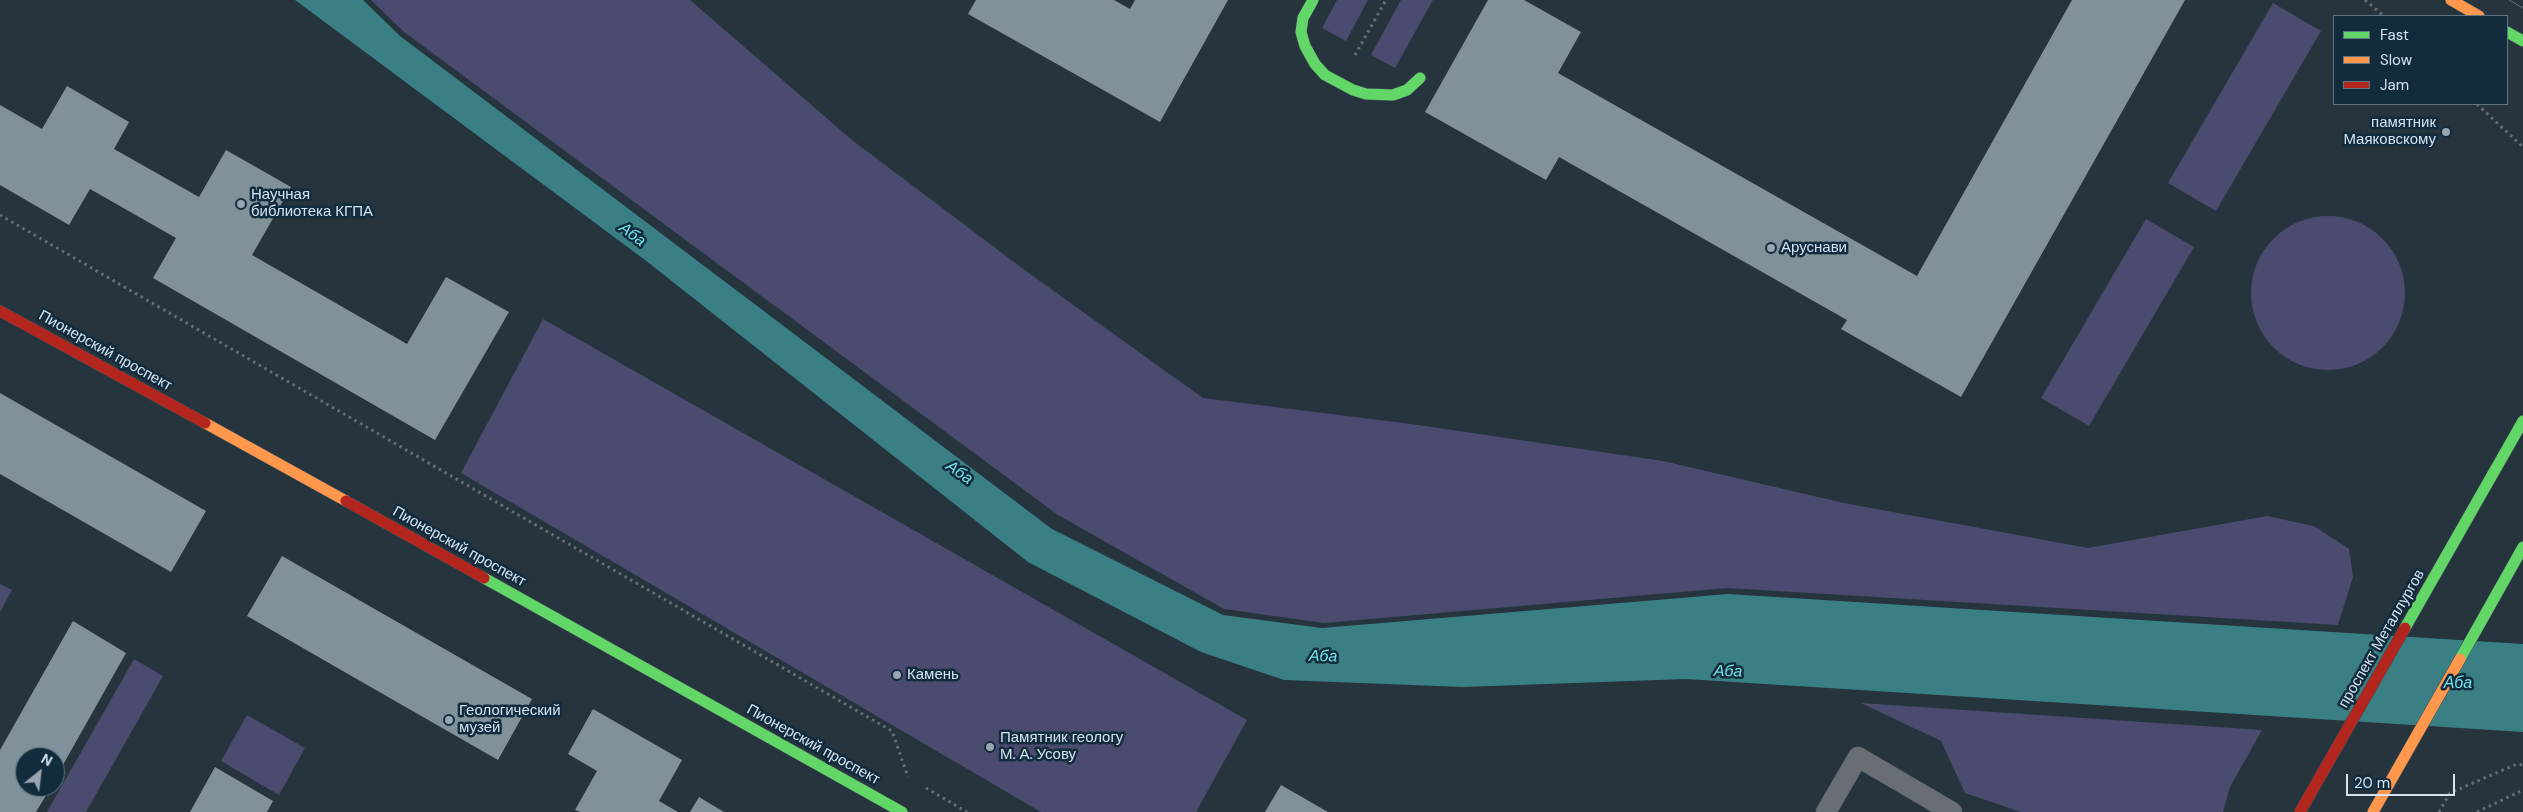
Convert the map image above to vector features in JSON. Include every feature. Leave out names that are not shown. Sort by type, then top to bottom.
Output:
[{"type":"street","points":[[1313,0],[1303,18],[1301,32],[1305,46],[1314,64],[1339,84],[1366,94],[1393,95],[1407,90],[1420,78]]},
{"type":"street","points":[[2451,0],[2477,15]]},
{"type":"street","points":[[2508,33],[2523,41]]},
{"type":"street","name":"Пионерский проспект","points":[[0,311],[276,462],[902,812]]},
{"type":"street","name":"проспект Металлургов","points":[[2300,812],[2523,421]]},
{"type":"street","points":[[2376,808],[2523,547]]},
{"type":"lane","points":[[1826,812],[1858,757],[1952,812]]},
{"type":"path","points":[[1339,84],[1386,0]]},
{"type":"path","points":[[2365,0],[2383,15]]},
{"type":"path","points":[[2478,105],[2523,147]]},
{"type":"path","points":[[0,214],[892,731],[908,777],[916,782]]},
{"type":"path","points":[[2438,812],[2450,793],[2517,764],[2523,765]]},
{"type":"path","points":[[925,787],[967,812]]},
{"type":"path","points":[[2477,812],[2523,790]]},
{"type":"shaded area","points":[[371,0],[690,0],[852,140],[1026,271],[1203,398],[1411,424],[1663,461],[1844,503],[2088,548],[2267,516],[2314,526],[2349,549],[2353,577],[2338,625],[1727,588],[1324,623],[1224,609],[1058,515],[404,32]]},
{"type":"shaded area","points":[[1337,0],[1368,0],[1346,41],[1322,28]]},
{"type":"shaded area","points":[[1401,0],[1433,0],[1395,68],[1371,55]]},
{"type":"shaded area","points":[[2273,3],[2321,31],[2216,211],[2168,183]]},
{"type":"shaded area","points":[[2328,216],[2357,222],[2371,229],[2382,239],[2392,250],[2399,264],[2405,293],[2399,322],[2392,336],[2382,347],[2371,357],[2357,364],[2328,370],[2299,364],[2285,357],[2274,347],[2264,336],[2257,322],[2251,293],[2257,264],[2264,250],[2274,239],[2285,229],[2299,222]]},
{"type":"shaded area","points":[[2146,219],[2194,247],[2089,426],[2041,398]]},
{"type":"shaded area","points":[[543,319],[1247,720],[1196,812],[1041,812],[461,473]]},
{"type":"shaded area","points":[[0,584],[12,590],[0,612]]},
{"type":"shaded area","points":[[134,659],[163,676],[86,812],[47,812],[56,797],[65,797],[65,780]]},
{"type":"shaded area","points":[[1861,703],[2262,730],[2230,787],[2223,812],[2021,812],[1965,793],[1941,741]]},
{"type":"shaded area","points":[[247,715],[305,748],[279,795],[221,761]]},
{"type":"water","name":"Аба","points":[[295,0],[363,0],[400,36],[1052,529],[1223,615],[1322,628],[1728,594],[2523,644],[2523,732],[1686,679],[1463,687],[1284,680],[1201,652],[1028,562],[645,260]]},
{"type":"building","points":[[976,0],[1114,0],[1130,9],[1135,0],[1228,0],[1160,122],[968,14]]},
{"type":"building","points":[[1488,0],[1524,0],[1581,32],[1558,73],[1917,276],[2072,0],[2185,0],[1961,397],[1841,329],[1847,320],[1559,157],[1546,180],[1425,112]]},
{"type":"building","points":[[67,86],[129,122],[114,149],[199,197],[226,150],[291,187],[252,255],[407,344],[446,277],[509,312],[435,440],[153,278],[176,238],[90,189],[69,225],[0,185],[0,105],[42,129]]},
{"type":"building","points":[[0,393],[206,511],[171,572],[0,474]]},
{"type":"building","points":[[282,556],[532,699],[498,760],[247,616]]},
{"type":"building","points":[[73,621],[126,653],[65,761],[65,747],[15,747],[15,797],[45,797],[36,812],[0,812],[0,750]]},
{"type":"building","points":[[593,709],[682,760],[659,801],[678,812],[580,812],[575,810],[597,771],[568,754]]},
{"type":"building","points":[[215,767],[273,801],[267,812],[190,812]]},
{"type":"building","points":[[1281,785],[1328,812],[1265,812]]},
{"type":"building","points":[[699,797],[724,812],[690,812]]},
{"type":"tram line","points":[[2509,0],[2523,8]]},
{"type":"traffic: fast","points":[[1313,0],[1303,18],[1301,32],[1305,46],[1315,64],[1325,75],[1353,90],[1366,94],[1393,95],[1407,90],[1420,78]]},
{"type":"traffic: fast","points":[[2508,33],[2523,41]]},
{"type":"traffic: fast","points":[[2405,628],[2523,421]]},
{"type":"traffic: fast","points":[[2460,659],[2523,547]]},
{"type":"traffic: fast","points":[[484,578],[902,812]]},
{"type":"traffic: slow","points":[[2451,0],[2477,15]]},
{"type":"traffic: slow","points":[[205,423],[346,501]]},
{"type":"traffic: slow","points":[[2373,812],[2460,659]]},
{"type":"traffic: jam","points":[[0,311],[205,423]]},
{"type":"traffic: jam","points":[[346,501],[484,578]]},
{"type":"traffic: jam","points":[[2300,812],[2405,628]]},
{"type":"place","name":"памятник Маяковскому","points":[[2446,132]]},
{"type":"place","name":"Научная библиотека КГПА","points":[[241,204]]},
{"type":"place","name":"Аруснави","points":[[1771,248]]},
{"type":"place","name":"Камень","points":[[897,675]]},
{"type":"place","name":"Геологический музей","points":[[449,720]]},
{"type":"place","name":"Памятник геологу М. А. Усову","points":[[990,747]]}]
